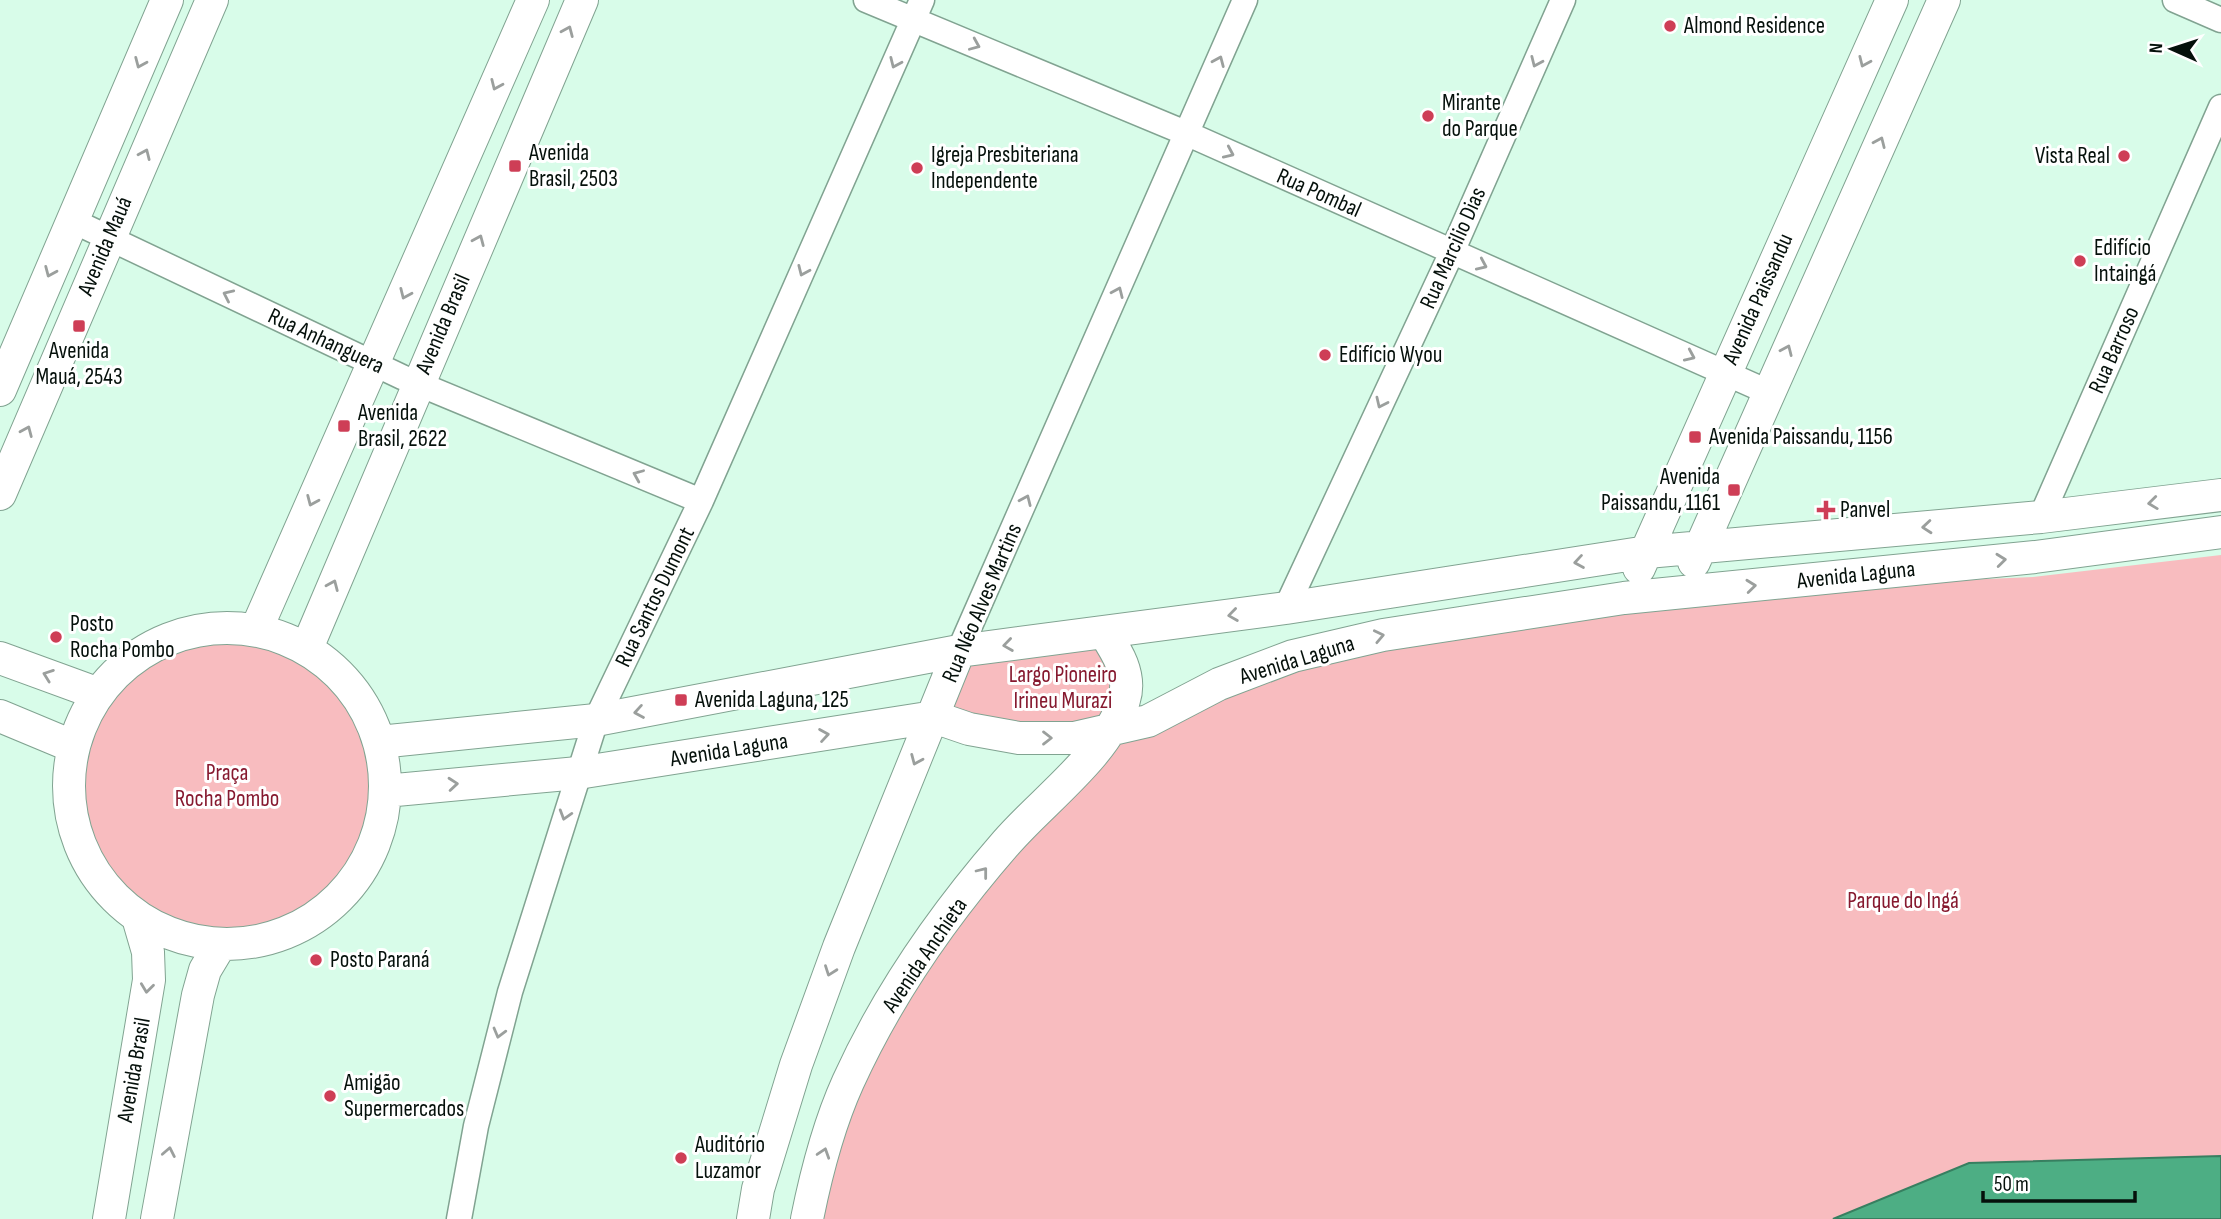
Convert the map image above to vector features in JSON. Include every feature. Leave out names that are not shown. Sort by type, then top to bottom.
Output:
[{"type":"main road","name":"Avenida Mauá","points":[[0,390],[167,0]]},
{"type":"main road","name":"Avenida Mauá","points":[[0,494],[212,0]]},
{"type":"main road","name":"Avenida Brasil","points":[[256,630],[533,0]]},
{"type":"main road","name":"Avenida Brasil","points":[[307,648],[417,383],[582,0]]},
{"type":"main road","name":"Avenida Paissandu","points":[[1624,598],[1647,552],[1892,0]]},
{"type":"main road","name":"Avenida Paissandu","points":[[1683,592],[1699,547],[1944,0]]},
{"type":"main road","name":"Avenida Laguna","points":[[379,742],[596,720],[959,652],[1286,608],[1647,552],[2040,517],[2221,495]]},
{"type":"main road","name":"Avenida Laguna","points":[[385,791],[578,773],[934,718],[969,730],[1019,738],[1074,738],[1148,721],[1219,684],[1293,656],[1383,635],[1624,598],[2035,557],[2221,532]]},
{"type":"main road","points":[[213,628],[256,630],[285,638],[307,648],[331,666],[352,688],[368,713],[379,742],[385,791],[378,834],[355,880],[318,916],[271,939],[220,945],[177,939],[139,921],[115,898],[91,866],[75,829],[69,789],[72,746],[96,693],[124,666],[166,640],[213,628]]},
{"type":"main road","name":"Avenida Anchieta","points":[[807,1219],[814,1186],[848,1083],[894,997],[949,916],[1007,842],[1064,784],[1111,730],[1125,698],[1124,664],[1104,632]]},
{"type":"main road","name":"Rua Néo Alves Martins","points":[[753,1219],[758,1189],[796,1065],[886,830],[959,652]]},
{"type":"main road","points":[[0,658],[96,693]]},
{"type":"main road","points":[[0,716],[72,746]]},
{"type":"main road","name":"Avenida Brasil","points":[[109,1219],[149,980],[148,952],[139,921]]},
{"type":"main road","points":[[157,1219],[198,995],[205,970],[220,945]]},
{"type":"street","name":"Rua Pombal","points":[[866,0],[918,10],[1188,134],[1768,392]]},
{"type":"street","name":"Rua Néo Alves Martins","points":[[959,652],[1245,0]]},
{"type":"street","name":"Rua Marcilio Dias","points":[[1286,608],[1452,252],[1563,0]]},
{"type":"street","points":[[2175,0],[2221,20]]},
{"type":"street","name":"Rua Santos Dumont","points":[[459,1219],[476,1126],[510,992],[596,720],[701,501],[918,10]]},
{"type":"street","name":"Rua Barroso","points":[[2040,517],[2221,107]]},
{"type":"street","name":"Rua Anhanguera","points":[[71,220],[374,364],[701,501]]},
{"type":"green space","name":"Parque do Ingá","points":[[2221,555],[2221,1219],[807,1219],[894,997],[1110,731],[934,717],[959,651],[1104,632],[1124,664],[1111,729],[1293,656],[1683,592],[2033,577]]},
{"type":"green space","name":"Praça Rocha Pombo","points":[[227,628],[258,631],[288,640],[315,654],[339,674],[359,698],[373,725],[382,755],[385,786],[382,817],[373,847],[359,874],[339,898],[315,918],[288,932],[258,941],[227,944],[196,941],[166,932],[139,918],[115,898],[95,874],[81,847],[72,817],[69,786],[72,755],[81,725],[95,698],[115,674],[139,654],[166,640],[196,631]]},
{"type":"shaded area","points":[[2221,1156],[2221,1219],[1833,1219],[1969,1163]]},
{"type":"place","name":"Almond Residence","points":[[1670,26]]},
{"type":"place","name":"Mirante do Parque","points":[[1428,116]]},
{"type":"place","name":"Vista Real","points":[[2124,156]]},
{"type":"place","name":"Avenida Brasil, 2503","points":[[515,166]]},
{"type":"place","name":"Igreja Presbiteriana Independente","points":[[917,168]]},
{"type":"place","name":"Edifício Intaingá","points":[[2080,261]]},
{"type":"place","name":"Avenida Mauá, 2543","points":[[79,326]]},
{"type":"place","name":"Edifício Wyou","points":[[1325,355]]},
{"type":"place","name":"Avenida Brasil, 2622","points":[[344,426]]},
{"type":"place","name":"Avenida Paissandu, 1156","points":[[1695,437]]},
{"type":"place","name":"Avenida Paissandu, 1161","points":[[1734,490]]},
{"type":"place","name":"Panvel","points":[[1826,510]]},
{"type":"place","name":"Posto Rocha Pombo","points":[[56,637]]},
{"type":"place","name":"Avenida Laguna, 125","points":[[681,700]]},
{"type":"place","name":"Posto Paraná","points":[[316,960]]},
{"type":"place","name":"Amigão Supermercados","points":[[330,1096]]},
{"type":"place","name":"Auditório Luzamor","points":[[681,1158]]},
{"type":"park label","name":"Largo Pioneiro Irineu Murazi","points":[[1063,688]]}]
